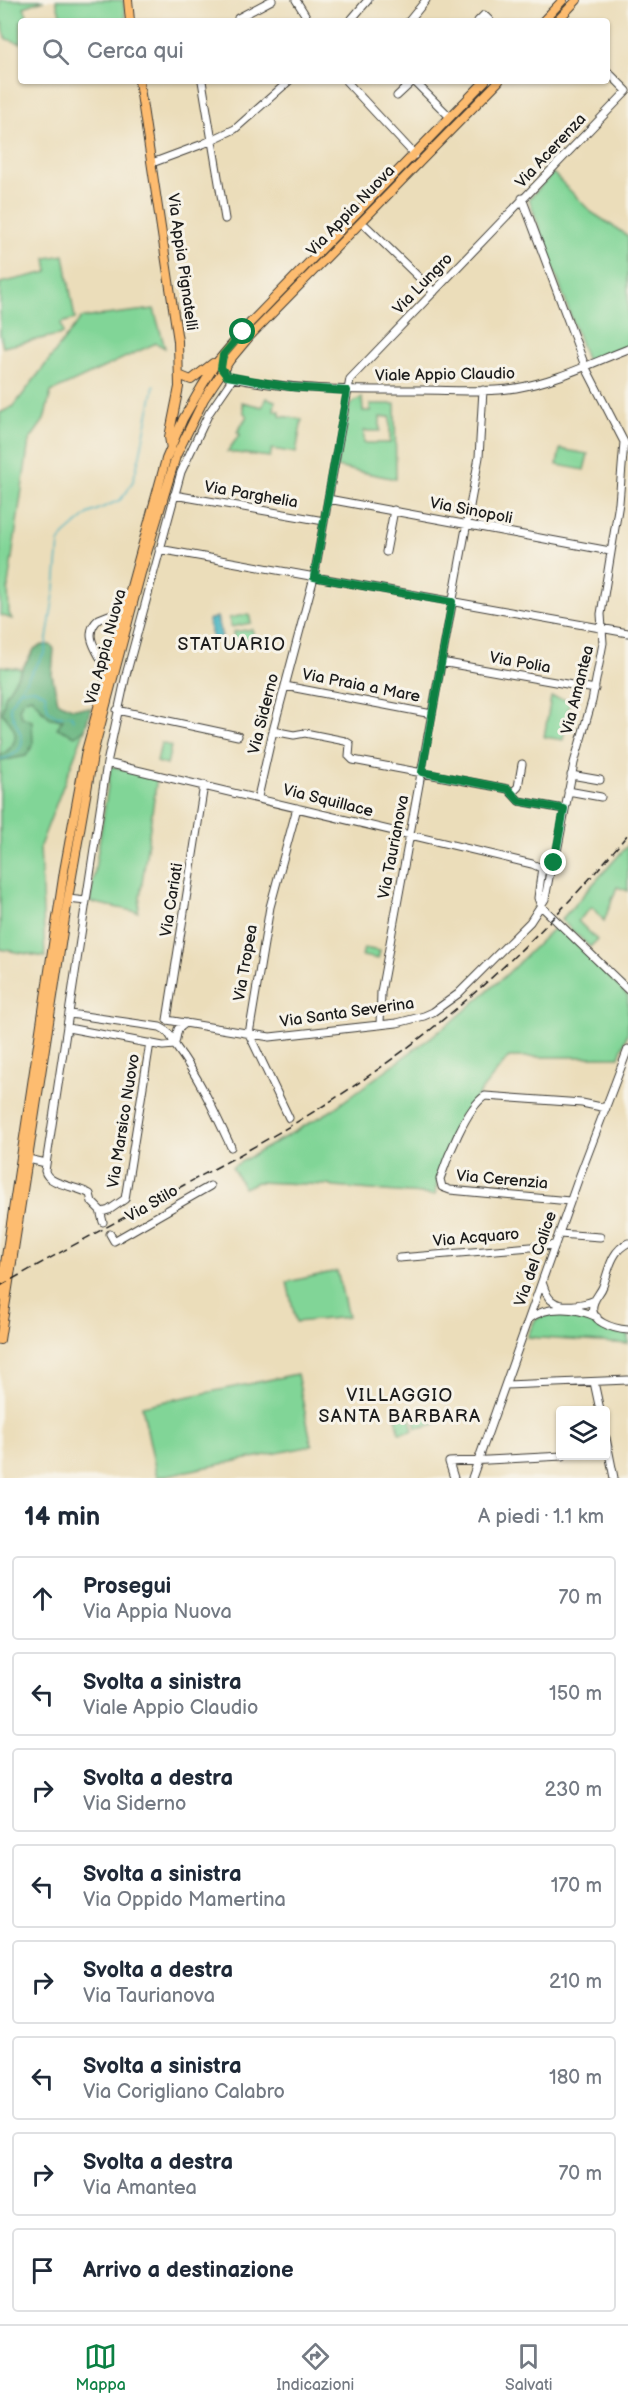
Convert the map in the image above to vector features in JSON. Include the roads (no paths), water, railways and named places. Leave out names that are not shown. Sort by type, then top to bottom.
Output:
[{"type":"main road","points":[[128,0],[130,18]]},
{"type":"main road","points":[[552,18],[563,0]]},
{"type":"main road","points":[[552,18],[577,0]]},
{"type":"main road","name":"Via Appia Pignatelli","points":[[139,84],[177,330],[179,375],[177,402],[169,437],[170,448]]},
{"type":"main road","name":"Via Appia Nuova","points":[[0,1340],[90,770],[122,616],[160,475],[170,448],[191,405],[223,355],[250,323],[482,84]]},
{"type":"main road","name":"Via Appia Nuova","points":[[0,1296],[75,805],[86,751],[107,671],[115,656],[176,456],[198,410],[222,371],[264,320],[496,84]]},
{"type":"main road","points":[[179,375],[193,380],[223,355]]},
{"type":"main road","points":[[170,448],[176,456]]},
{"type":"street","points":[[238,18],[272,0]]},
{"type":"street","points":[[296,0],[307,18]]},
{"type":"street","points":[[353,18],[369,0]]},
{"type":"street","points":[[411,18],[426,0]]},
{"type":"street","name":"Via Acerenza","points":[[610,74],[627,91],[522,198],[585,366],[626,446]]},
{"type":"street","points":[[203,84],[225,219]]},
{"type":"street","points":[[152,163],[226,134],[243,123],[286,84]]},
{"type":"street","points":[[349,84],[415,155]]},
{"type":"street","points":[[397,96],[411,84]]},
{"type":"street","points":[[417,84],[450,117]]},
{"type":"street","name":"Via Lungro","points":[[347,391],[351,377],[522,198]]},
{"type":"street","points":[[366,226],[434,292]]},
{"type":"street","name":"Viale Appio Claudio","points":[[222,371],[233,378],[291,387],[347,391],[483,390],[523,387],[628,349]]},
{"type":"street","points":[[222,371],[223,355]]},
{"type":"street","name":"Via Appia Nuova","points":[[46,1163],[107,763],[129,659],[174,495],[198,433],[233,378]]},
{"type":"street","name":"Via Taurianova","points":[[380,1025],[381,992],[480,448],[483,390]]},
{"type":"street","name":"Via Siderno","points":[[258,797],[314,577],[347,391]]},
{"type":"street","name":"Via Amantea","points":[[541,906],[556,857],[568,790],[595,689],[604,636],[601,628],[601,614],[620,503],[626,446]]},
{"type":"street","name":"Via Parghelia","points":[[174,495],[324,521]]},
{"type":"street","name":"Via Sinopoli","points":[[328,499],[610,551]]},
{"type":"street","points":[[386,552],[394,510]]},
{"type":"street","points":[[159,549],[628,633]]},
{"type":"street","points":[[107,671],[90,639],[95,622],[105,616],[122,616]]},
{"type":"street","points":[[97,651],[129,659]]},
{"type":"street","name":"Via Polia","points":[[441,662],[595,689]]},
{"type":"street","name":"Via Praia a Mare","points":[[285,686],[432,714]]},
{"type":"street","points":[[117,710],[238,735]]},
{"type":"street","points":[[273,731],[294,735],[305,733],[345,741],[350,744],[349,756],[352,760],[508,789],[519,801],[564,809]]},
{"type":"street","name":"Via Squillace","points":[[107,763],[258,797],[542,867],[550,872]]},
{"type":"street","points":[[512,793],[518,788],[522,764]]},
{"type":"street","points":[[572,775],[600,780]]},
{"type":"street","name":"Via Cariati","points":[[167,1020],[204,785]]},
{"type":"street","points":[[568,790],[601,797]]},
{"type":"street","name":"Via Tropea","points":[[249,1034],[270,907],[297,808]]},
{"type":"street","points":[[542,867],[538,898],[541,906],[628,990]]},
{"type":"street","points":[[68,899],[86,901]]},
{"type":"street","name":"Via Santa Severina","points":[[167,1020],[249,1034],[278,1036],[380,1025],[420,1018],[458,994],[526,925],[541,906]]},
{"type":"street","points":[[70,1014],[160,1027],[169,1031],[175,1045],[199,1079],[231,1147]]},
{"type":"street","points":[[160,1027],[167,1020]]},
{"type":"street","points":[[175,1045],[178,1029],[186,1023]]},
{"type":"street","points":[[68,1028],[163,1046],[175,1045]]},
{"type":"street","points":[[249,1034],[289,1118]]},
{"type":"street","name":"Via Marsico Nuovo","points":[[46,1163],[47,1178],[83,1189],[91,1194],[92,1202],[100,1210],[107,1211],[125,1199],[150,1043]]},
{"type":"street","name":"Via del Calice","points":[[472,1478],[570,1201],[628,1052]]},
{"type":"street","name":"Via Cerenzia","points":[[570,1201],[447,1189],[442,1187],[440,1181],[460,1131],[477,1102],[485,1095],[582,1103],[606,1108]]},
{"type":"street","points":[[28,1159],[46,1163]]},
{"type":"street","name":"Via Stilo","points":[[110,1234],[114,1241],[210,1185]]},
{"type":"street","name":"Via Stilo","points":[[100,1210],[103,1222]]},
{"type":"street","points":[[559,1234],[600,1237]]},
{"type":"street","points":[[597,1317],[593,1309],[595,1300],[614,1255],[628,1243]]},
{"type":"street","name":"Via Acquaro","points":[[399,1258],[555,1245]]},
{"type":"street","points":[[542,1282],[551,1300]]},
{"type":"street","points":[[536,1299],[582,1305],[595,1300]]},
{"type":"street","points":[[536,1299],[552,1310]]},
{"type":"street","points":[[529,1319],[540,1312],[552,1310],[580,1311],[597,1317],[610,1328],[628,1330]]},
{"type":"street","points":[[506,1386],[628,1380]]},
{"type":"street","points":[[594,1382],[599,1406]]},
{"type":"street","points":[[454,1478],[449,1462],[556,1455]]},
{"type":"street","points":[[609,1460],[614,1478]]},
{"type":"water","points":[[217,617],[222,637],[212,639],[208,620]]},
{"type":"waterway","points":[[0,759],[14,754],[20,749],[22,743],[22,737],[10,705],[45,652],[59,543],[64,535],[88,514],[120,500],[126,493],[133,481],[140,455],[154,386]]},
{"type":"waterway","points":[[22,690],[34,689],[45,694],[48,710],[57,716],[71,715],[73,720]]},
{"type":"railway","points":[[0,1286],[271,1137],[367,1077],[438,1023],[506,964],[569,901],[628,834]]},
{"type":"district","name":"STATUARIO","points":[[232,644]]},
{"type":"district","name":"VILLAGGIO SANTA BARBARA","points":[[400,1405]]}]
